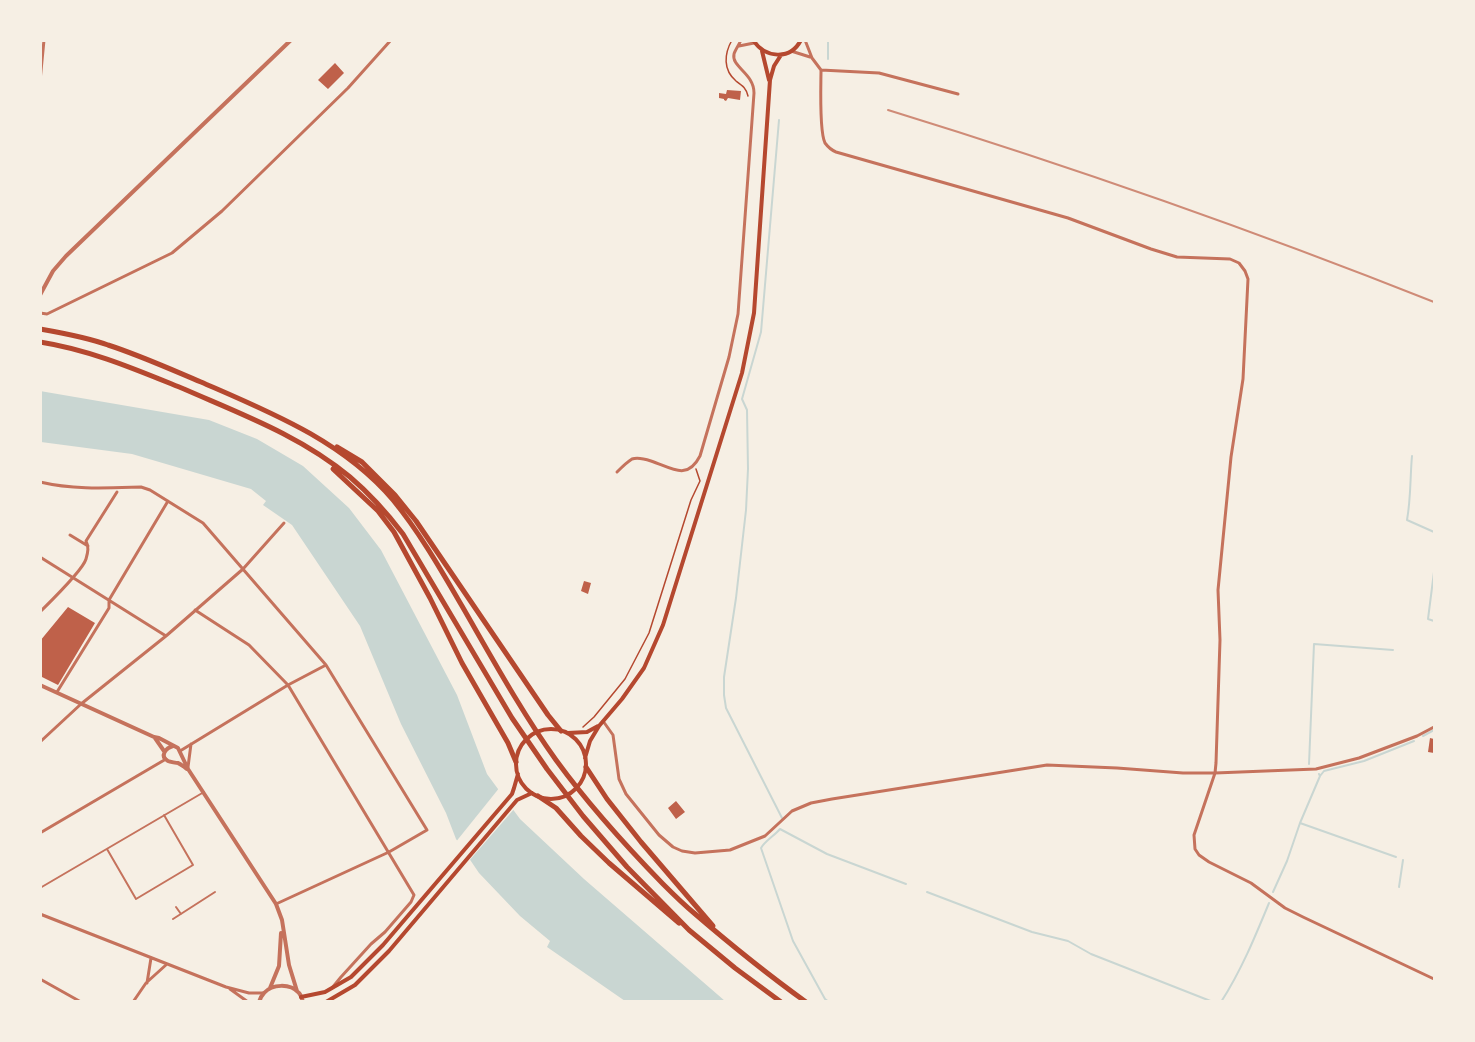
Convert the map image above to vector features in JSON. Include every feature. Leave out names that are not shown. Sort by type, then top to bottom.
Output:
[{"type":"highway","points":[[40,329],[106,344],[151,361],[266,410],[362,462],[395,495],[416,521],[561,731]]},
{"type":"highway","points":[[40,342],[101,356],[261,422],[312,450],[350,477],[382,507],[403,534],[512,717],[547,769],[583,816],[627,867],[689,930]]},
{"type":"highway","points":[[310,432],[358,466],[391,498],[412,524],[523,711],[557,761],[636,857],[692,912],[806,1002]]},
{"type":"highway","points":[[312,450],[347,481],[394,532],[462,663],[508,743],[516,762]]},
{"type":"highway","points":[[586,767],[641,843],[724,938]]},
{"type":"highway","points":[[535,794],[556,808],[616,870],[673,919],[781,1002]]},
{"type":"main road","points":[[753,42],[762,51],[781,55],[791,51],[803,40]]},
{"type":"main road","points":[[762,51],[770,80]]},
{"type":"main road","points":[[585,758],[590,742],[599,726],[644,668],[663,625],[742,373],[754,313],[770,80],[774,66],[781,55]]},
{"type":"main road","points":[[567,733],[586,732],[599,726]]},
{"type":"main road","points":[[551,729],[561,731],[579,743],[584,752],[586,767],[584,775],[578,786],[562,796],[552,798],[535,794],[522,782],[518,774],[516,762],[518,752],[524,741],[539,731],[551,729]]},
{"type":"main road","points":[[302,1000],[325,992],[351,977],[383,945],[512,794],[518,774]]},
{"type":"main road","points":[[326,1002],[355,985],[388,951],[517,800],[535,794]]},
{"type":"street","points":[[40,81],[44,40]]},
{"type":"street","points":[[40,295],[53,272],[66,256],[291,40]]},
{"type":"street","points":[[40,313],[47,314],[172,253],[222,211],[349,87],[391,40]]},
{"type":"street","points":[[617,472],[632,459],[641,458],[681,471],[694,466],[700,456],[729,357],[738,314],[754,87],[748,75],[734,60],[741,40]]},
{"type":"street","points":[[803,40],[821,70],[824,140],[836,152],[1068,218],[1177,257],[1230,259],[1239,263],[1245,271],[1248,279],[1243,380],[1231,457],[1218,590],[1220,640],[1216,763],[1215,773],[1194,835],[1195,849],[1209,862],[1251,883],[1294,912],[1434,979]]},
{"type":"street","points":[[737,47],[753,42]]},
{"type":"street","points":[[791,51],[812,58]]},
{"type":"street","points":[[821,70],[879,73],[958,94]]},
{"type":"street","points":[[40,482],[82,489],[141,487],[150,490],[203,523],[326,665],[427,830],[388,852],[276,904]]},
{"type":"street","points":[[40,612],[86,560],[89,547],[86,541],[117,492]]},
{"type":"street","points":[[57,692],[109,608],[109,600],[168,501]]},
{"type":"street","points":[[40,742],[81,704],[166,636],[243,569],[284,523]]},
{"type":"street","points":[[70,535],[89,547]]},
{"type":"street","points":[[40,557],[166,636]]},
{"type":"street","points":[[195,610],[249,645],[288,685],[414,895],[411,902],[385,932],[371,944],[332,988]]},
{"type":"street","points":[[180,752],[191,743],[288,685],[326,665]]},
{"type":"street","points":[[40,685],[159,738],[180,752],[188,769],[276,904],[282,920],[289,965],[302,1000]]},
{"type":"street","points":[[603,721],[613,735],[619,779],[632,803],[672,847],[696,853],[730,850],[765,836],[792,811],[811,803],[1047,765],[1183,773],[1316,769],[1386,748],[1434,727]]},
{"type":"street","points":[[154,737],[166,759],[188,769]]},
{"type":"street","points":[[188,769],[191,743]]},
{"type":"street","points":[[164,752],[167,748],[174,746]]},
{"type":"street","points":[[176,762],[180,758],[180,752]]},
{"type":"street","points":[[40,833],[166,759]]},
{"type":"street","points":[[40,888],[204,792]]},
{"type":"street","points":[[107,849],[136,899],[193,865],[164,815]]},
{"type":"street","points":[[162,883],[165,888]]},
{"type":"street","points":[[172,919],[215,892]]},
{"type":"street","points":[[176,907],[180,914]]},
{"type":"street","points":[[40,914],[226,987],[249,993],[264,993]]},
{"type":"street","points":[[259,1002],[270,988],[279,966],[282,920]]},
{"type":"street","points":[[147,983],[151,958]]},
{"type":"street","points":[[133,1002],[147,983],[167,964]]},
{"type":"street","points":[[40,979],[81,1002]]},
{"type":"street","points":[[270,988],[280,986],[297,991]]},
{"type":"street","points":[[226,987],[248,1002]]},
{"type":"path","points":[[732,40],[726,52],[726,65],[734,78],[746,88],[748,100]]},
{"type":"path","points":[[583,727],[625,679],[649,633],[691,500],[700,481],[694,466]]},
{"type":"shaded area","points":[[40,391],[209,420],[257,439],[303,466],[349,508],[381,550],[457,695],[487,774],[520,819],[584,879],[725,1001],[625,1001],[547,947],[550,941],[520,916],[479,873],[456,839],[446,813],[401,724],[360,626],[292,525],[263,505],[266,501],[251,489],[132,454],[41,442]]},
{"type":"pier","points":[[500,787],[515,808],[468,862],[455,843]]},
{"type":"building","points":[[335,63],[344,73],[328,89],[318,80]]},
{"type":"building","points":[[727,90],[741,91],[740,100],[728,98],[726,101],[719,98],[719,93],[726,94]]},
{"type":"building","points":[[584,581],[591,583],[588,594],[581,591]]},
{"type":"building","points":[[68,607],[95,623],[58,685],[40,676],[40,641]]},
{"type":"building","points":[[1430,738],[1434,739],[1434,753],[1428,752]]},
{"type":"building","points":[[676,801],[685,812],[676,819],[668,808]]},
{"type":"waterway","points":[[828,40],[828,59]]},
{"type":"waterway","points":[[779,120],[761,332],[742,399],[747,410],[746,510],[724,677],[724,695],[726,708],[782,818]]},
{"type":"waterway","points":[[1412,456],[1407,520],[1434,532]]},
{"type":"waterway","points":[[1434,572],[1428,619],[1434,621]]},
{"type":"waterway","points":[[1309,764],[1314,644],[1393,650]]},
{"type":"waterway","points":[[1423,736],[1434,730]]},
{"type":"waterway","points":[[1320,776],[1324,771],[1364,761],[1414,741]]},
{"type":"waterway","points":[[1273,892],[1319,774]]},
{"type":"waterway","points":[[1300,823],[1396,857]]},
{"type":"waterway","points":[[829,1002],[825,999],[793,941],[761,848],[780,829],[827,854],[906,884]]},
{"type":"waterway","points":[[1399,887],[1403,860]]},
{"type":"waterway","points":[[927,892],[1032,932],[1068,941],[1091,954],[1213,1002]]},
{"type":"waterway","points":[[1221,1002],[1241,966],[1269,903]]},
{"type":"railway","points":[[888,110],[1163,201],[1434,302]]}]
